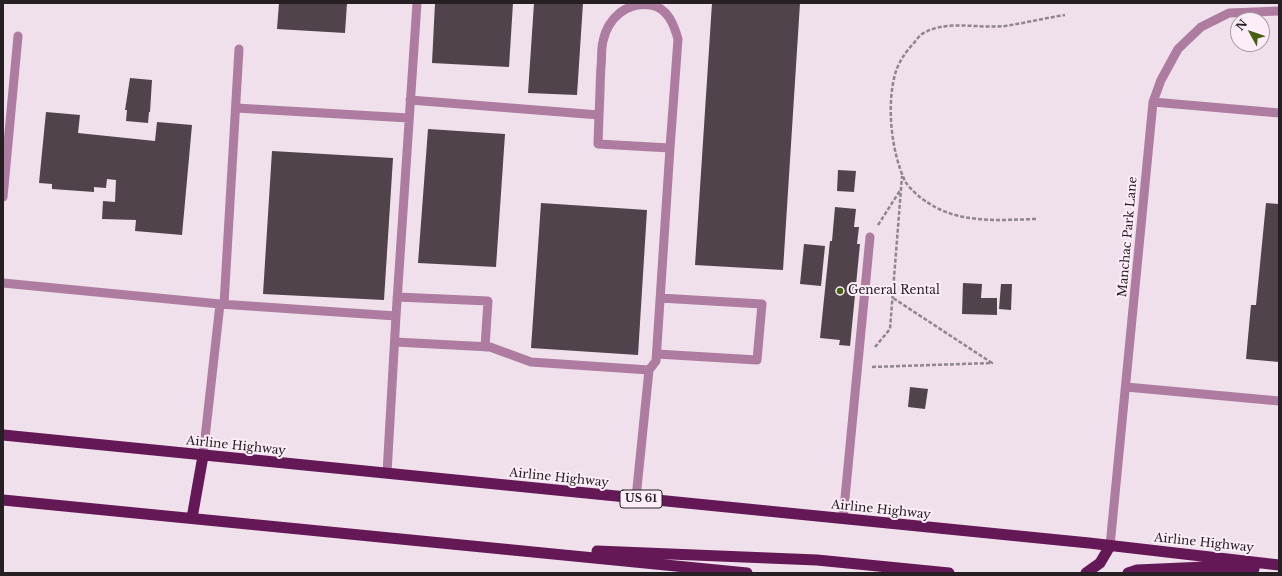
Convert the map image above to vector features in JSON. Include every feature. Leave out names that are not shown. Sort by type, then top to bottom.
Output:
[{"type":"highway","name":"Airline Highway","points":[[3,435],[1110,546],[1279,565]]},
{"type":"highway","points":[[192,518],[203,456]]},
{"type":"highway","points":[[3,500],[747,573]]},
{"type":"highway","points":[[1086,573],[1100,563],[1110,546]]},
{"type":"highway","points":[[503,548],[817,560],[949,573]]},
{"type":"highway","points":[[1128,573],[1137,570],[1205,567],[1279,569]]},
{"type":"lane","points":[[387,473],[416,3]]},
{"type":"lane","points":[[636,498],[649,370],[656,361],[657,354],[678,39],[674,26],[668,15],[656,6],[645,4],[633,5],[624,9],[608,26],[602,42],[598,144],[670,148]]},
{"type":"lane","name":"Manchac Park Lane","points":[[1110,546],[1153,102],[1161,80],[1178,49],[1201,27],[1229,12],[1279,11]]},
{"type":"lane","points":[[3,197],[18,36]]},
{"type":"lane","points":[[203,456],[222,304],[240,49]]},
{"type":"lane","points":[[410,100],[599,115]]},
{"type":"lane","points":[[1153,102],[1279,113]]},
{"type":"lane","points":[[236,108],[409,118]]},
{"type":"lane","points":[[843,519],[870,237]]},
{"type":"lane","points":[[3,283],[222,304],[396,316]]},
{"type":"lane","points":[[397,297],[488,301],[485,347]]},
{"type":"lane","points":[[657,354],[756,360],[762,304],[660,298]]},
{"type":"lane","points":[[395,342],[490,347],[531,362],[649,370]]},
{"type":"lane","points":[[1126,387],[1279,401]]},
{"type":"path","points":[[1036,220],[984,220],[960,216],[938,209],[925,201],[906,182],[895,152],[891,123],[891,95],[896,71],[906,52],[920,35],[933,28],[950,26],[1004,26],[1065,15]]},
{"type":"path","points":[[858,367],[890,330],[903,174]]},
{"type":"path","points":[[870,237],[902,188]]},
{"type":"path","points":[[858,367],[992,363],[893,298]]},
{"type":"building","points":[[279,3],[347,3],[345,33],[277,29]]},
{"type":"building","points":[[435,3],[513,3],[509,67],[432,63]]},
{"type":"building","points":[[534,3],[583,3],[577,95],[528,93]]},
{"type":"building","points":[[712,3],[800,3],[783,270],[695,265]]},
{"type":"building","points":[[130,78],[152,80],[148,123],[126,121],[127,110],[125,110]]},
{"type":"building","points":[[46,112],[80,115],[78,133],[155,141],[157,122],[192,125],[182,235],[135,231],[136,220],[102,219],[103,201],[115,202],[116,180],[107,179],[106,188],[94,187],[94,192],[52,189],[52,184],[39,183]]},
{"type":"building","points":[[428,129],[505,134],[496,267],[418,263]]},
{"type":"building","points":[[272,151],[393,158],[384,300],[263,294]]},
{"type":"building","points":[[838,170],[856,171],[854,192],[837,191]]},
{"type":"building","points":[[541,203],[647,210],[638,355],[531,348]]},
{"type":"building","points":[[1266,203],[1279,204],[1279,362],[1246,359],[1251,305],[1256,305]]},
{"type":"building","name":"General Rental","points":[[835,207],[856,209],[854,227],[859,227],[857,244],[860,244],[850,346],[839,345],[840,340],[820,338]]},
{"type":"building","points":[[804,244],[825,246],[821,286],[800,284]]},
{"type":"building","points":[[963,283],[982,284],[981,298],[997,298],[997,315],[962,314]]},
{"type":"building","points":[[1001,284],[1012,284],[1011,310],[999,309]]},
{"type":"building","points":[[910,387],[928,389],[925,409],[908,407]]},
{"type":"place","name":"General Rental","points":[[840,291]]}]
